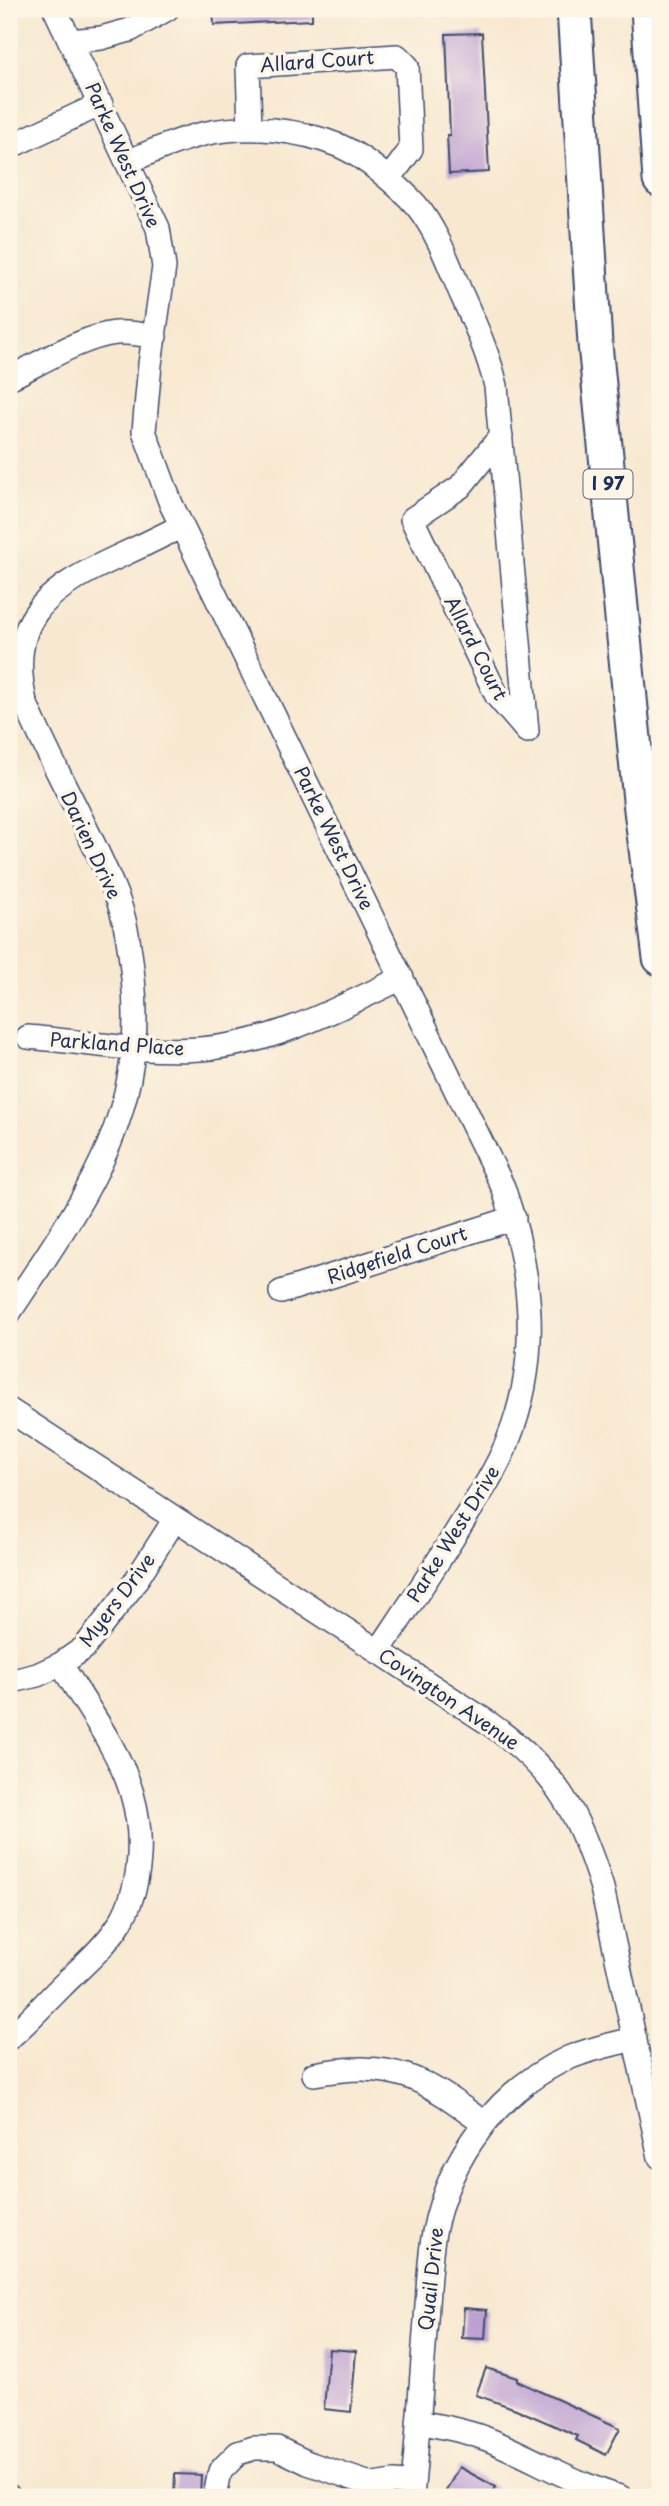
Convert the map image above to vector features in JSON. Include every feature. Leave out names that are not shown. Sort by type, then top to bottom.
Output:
[{"type":"highway","name":"I 97","points":[[573,9],[595,344],[641,810],[660,958]]},
{"type":"highway","points":[[648,9],[660,180]]},
{"type":"street","name":"Parke West Drive","points":[[55,9],[158,228],[164,267],[144,431],[171,504],[492,1163],[514,1218],[523,1255],[529,1319],[527,1370],[507,1441],[489,1480],[378,1652]]},
{"type":"street","points":[[70,41],[101,38],[130,30],[167,9]]},
{"type":"street","name":"Allard Court","points":[[250,128],[248,66],[397,56],[407,66],[411,149],[389,179]]},
{"type":"street","points":[[9,148],[101,104]]},
{"type":"street","name":"Allard Court","points":[[128,162],[204,134],[250,128],[305,135],[342,147],[389,179],[417,207],[441,246],[488,355],[495,386],[501,436],[527,731],[497,696],[412,519],[460,487],[501,436]]},
{"type":"street","points":[[9,378],[103,336],[125,333],[155,336]]},
{"type":"street","name":"Darien Drive","points":[[9,1313],[70,1221],[113,1140],[123,1106],[134,1046],[135,1019],[131,955],[118,902],[25,702],[19,676],[20,649],[36,611],[54,592],[76,577],[182,526]]},
{"type":"street","name":"Parkland Place","points":[[28,1037],[201,1049],[279,1032],[318,1018],[402,978]]},
{"type":"street","name":"Ridgefield Court","points":[[281,1292],[514,1218]]},
{"type":"street","name":"Covington Avenue","points":[[9,1410],[519,1745],[558,1788],[576,1817],[602,1888],[660,2157]]},
{"type":"street","name":"Myers Drive","points":[[9,1682],[37,1675],[61,1664],[84,1648],[131,1588],[175,1519]]},
{"type":"street","points":[[9,2038],[105,1944],[121,1922],[136,1885],[138,1819],[132,1793],[120,1763],[61,1664]]},
{"type":"street","name":"Quail Drive","points":[[412,2491],[434,2233],[451,2177],[484,2123],[510,2097],[539,2074],[586,2051],[635,2039]]},
{"type":"street","points":[[314,2074],[368,2068],[406,2075],[431,2086],[484,2123]]},
{"type":"street","points":[[418,2422],[467,2432],[598,2491],[620,2497]]},
{"type":"street","points":[[215,2497],[220,2471],[238,2452],[254,2448],[276,2448],[308,2463],[373,2485],[394,2483],[412,2491]]},
{"type":"building","points":[[213,9],[312,9],[312,20],[214,25]]},
{"type":"building","points":[[482,33],[489,172],[449,174],[446,34]]},
{"type":"building","points":[[464,2308],[487,2310],[485,2339],[462,2338]]},
{"type":"building","points":[[329,2349],[356,2351],[351,2412],[324,2409]]},
{"type":"building","points":[[486,2368],[517,2378],[517,2381],[620,2428],[606,2455],[576,2440],[578,2436],[476,2395]]},
{"type":"building","points":[[459,2467],[496,2487],[491,2497],[457,2497],[446,2491]]},
{"type":"building","points":[[175,2474],[201,2475],[200,2497],[174,2497]]}]
